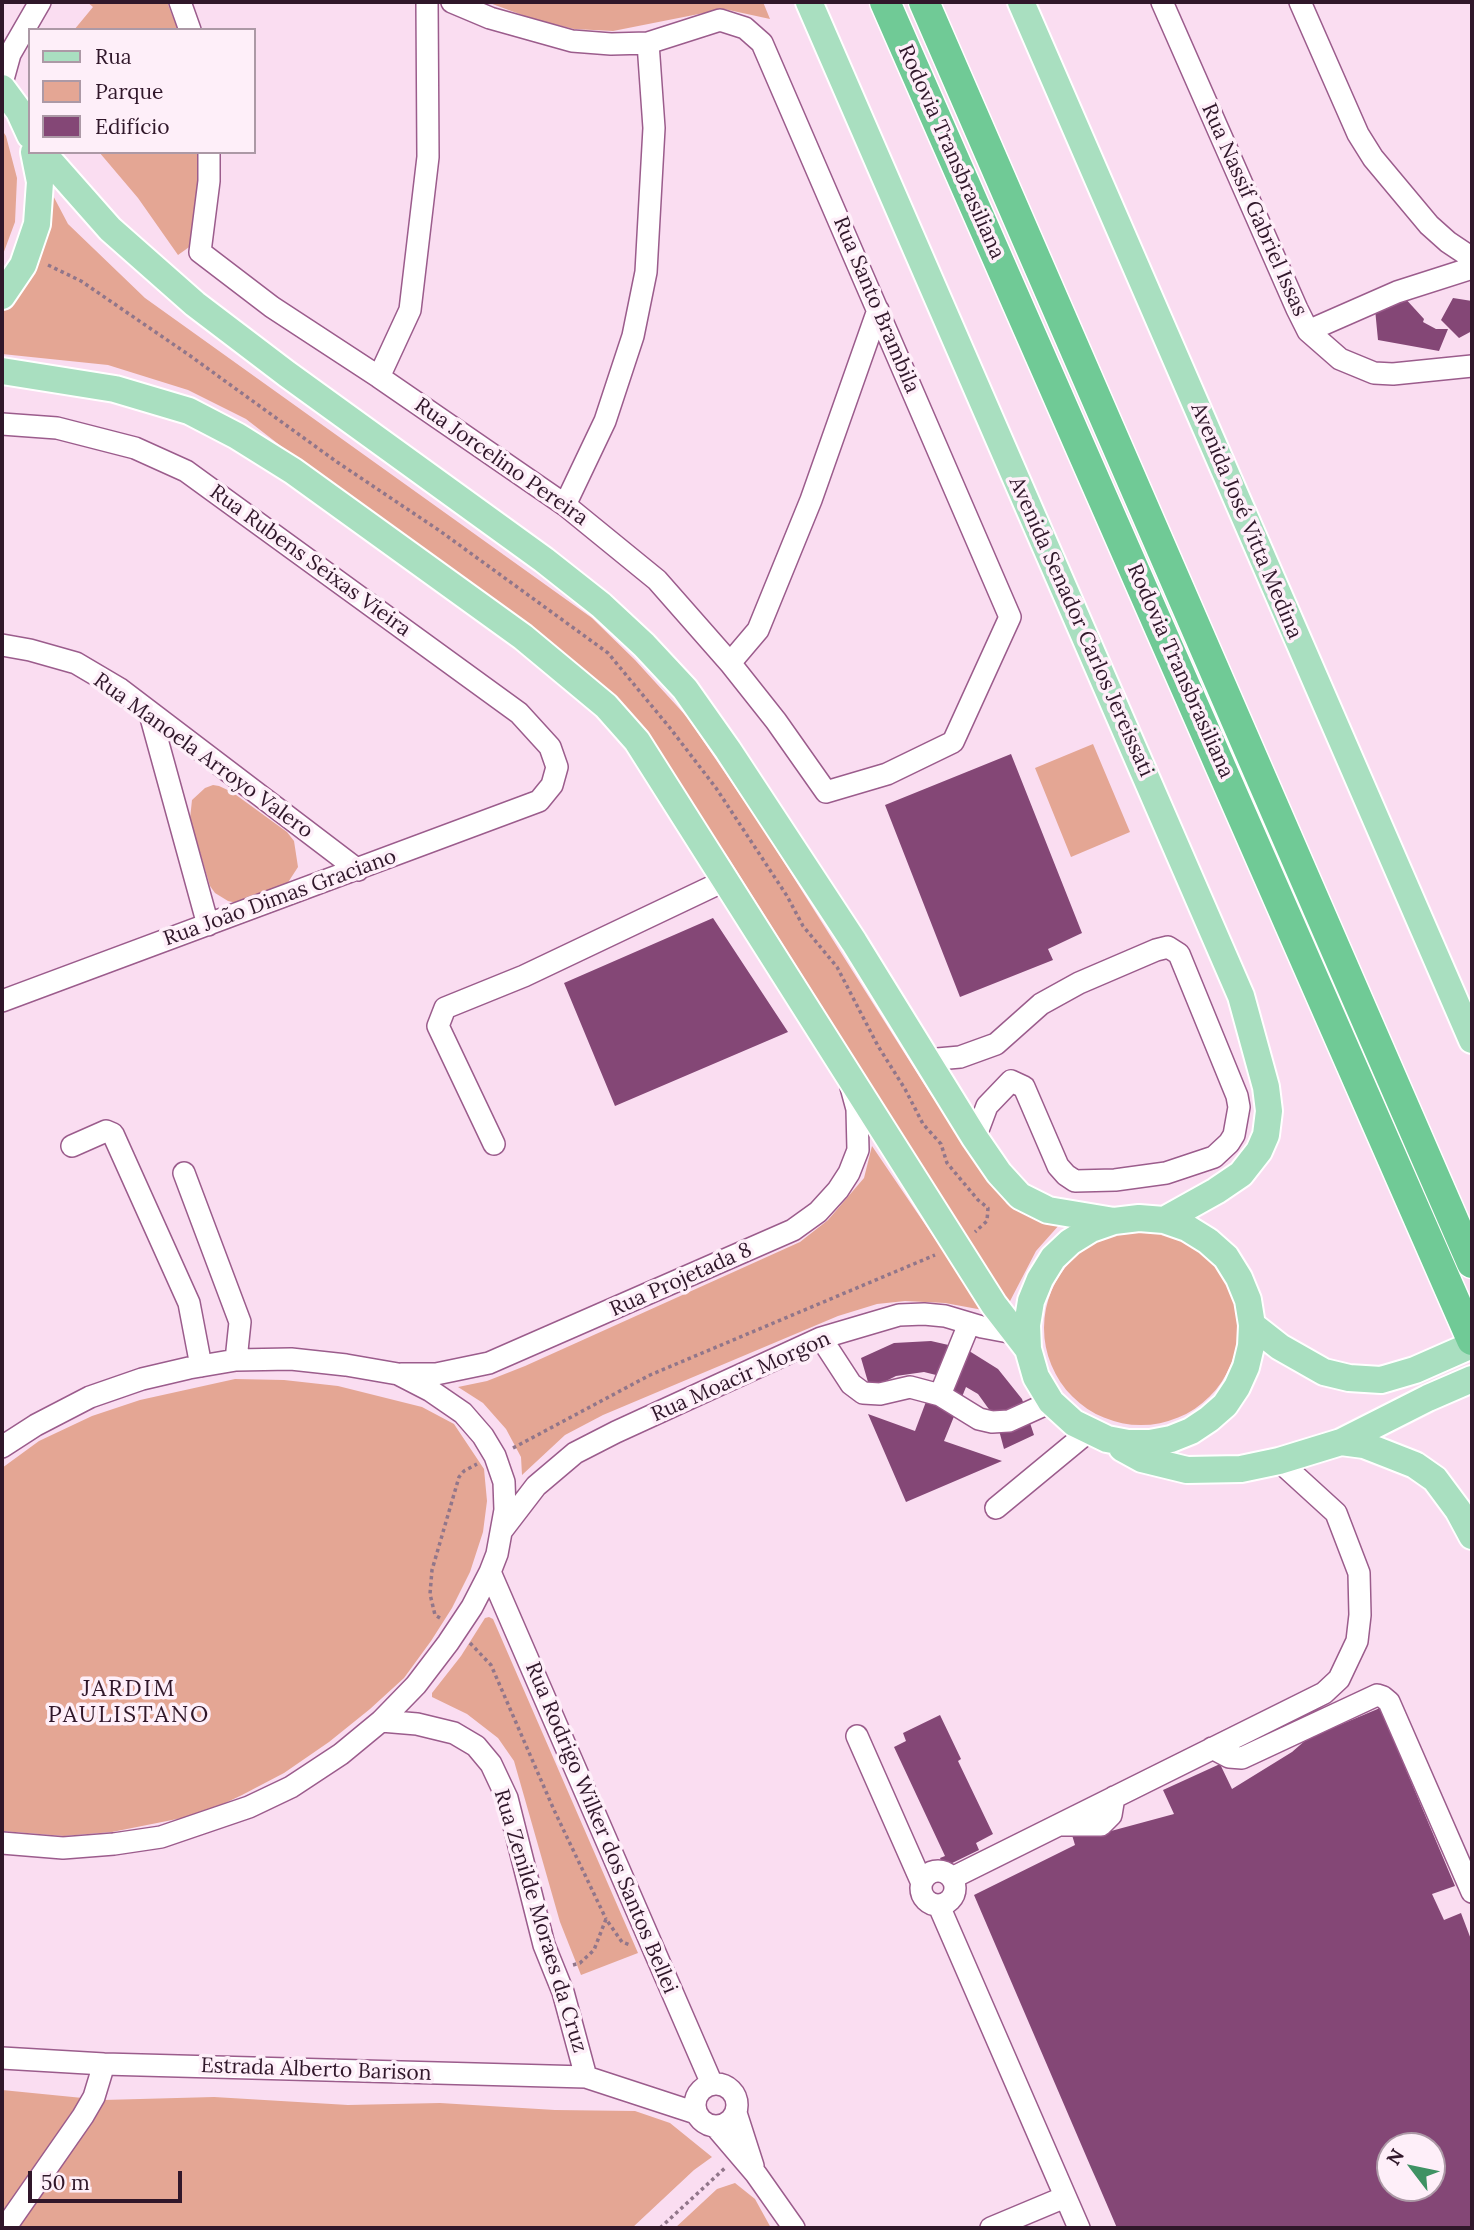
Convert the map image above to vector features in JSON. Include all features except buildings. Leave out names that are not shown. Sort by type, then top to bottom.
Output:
[{"type":"highway","name":"Rodovia Transbrasiliana","points":[[886,2],[1472,1343]]},
{"type":"highway","name":"Rodovia Transbrasiliana","points":[[924,2],[1472,1264]]},
{"type":"main road","name":"Avenida Senador Carlos Jereissati","points":[[809,2],[1241,996],[1266,1087],[1269,1111],[1266,1135],[1259,1151],[1241,1174],[1164,1220]]},
{"type":"main road","name":"Avenida José Vitta Medina","points":[[1021,2],[1472,1040]]},
{"type":"main road","points":[[2,85],[28,131]]},
{"type":"main road","points":[[2,296],[23,265],[37,224],[40,182],[34,154]]},
{"type":"main road","points":[[44,154],[110,229],[195,304],[286,374],[544,559],[601,605],[644,645],[685,689],[728,750],[854,942],[999,1173],[1020,1196],[1048,1210],[1114,1221]]},
{"type":"main road","points":[[2,371],[115,388],[189,411],[237,436],[293,471],[523,637],[606,706],[637,741],[849,1078],[1021,1341],[1036,1377],[1051,1402],[1062,1413],[1142,1459],[1187,1470],[1241,1469],[1279,1461],[1341,1442],[1472,1379]]},
{"type":"main road","points":[[1021,1341],[1031,1301],[1053,1258],[1070,1242],[1091,1229],[1114,1221],[1139,1218],[1164,1220],[1187,1228],[1226,1257],[1240,1278],[1248,1300],[1252,1325],[1251,1346],[1242,1377],[1225,1405],[1191,1431],[1171,1439],[1128,1443],[1098,1436]]},
{"type":"main road","points":[[1252,1325],[1279,1347],[1324,1372],[1349,1378],[1381,1380],[1415,1370],[1472,1343]]},
{"type":"main road","points":[[1341,1442],[1364,1445],[1415,1465],[1435,1479],[1458,1510],[1472,1536]]},
{"type":"street","points":[[2,85],[10,54],[40,2]]},
{"type":"street","points":[[180,2],[189,28]]},
{"type":"street","points":[[379,377],[410,310],[428,156],[427,2]]},
{"type":"street","name":"Rua Santo Brambila","points":[[452,2],[490,18],[572,41],[648,43],[720,20],[746,29],[762,43],[1010,617],[953,741],[887,774],[826,792]]},
{"type":"street","name":"Rua Nassif Gabriel Issas","points":[[1162,2],[1308,331],[1340,359],[1374,373],[1393,374],[1472,366]]},
{"type":"street","points":[[1300,2],[1359,134],[1373,158],[1429,225],[1472,258]]},
{"type":"street","points":[[565,505],[606,421],[633,336],[646,272],[654,128],[648,43]]},
{"type":"street","name":"Rua Jorcelino Pereira","points":[[209,154],[209,181],[200,252],[272,307],[565,505],[657,580],[730,663],[776,721],[826,792]]},
{"type":"street","points":[[1308,331],[1397,292],[1472,268]]},
{"type":"street","points":[[730,663],[758,630],[811,500],[878,310]]},
{"type":"street","name":"Rua Rubens Seixas Vieira","points":[[2,424],[57,428],[135,448],[186,471],[519,713],[550,747],[556,767],[552,785]]},
{"type":"street","name":"Rua Manoela Arroyo Valero","points":[[2,645],[76,663],[120,690],[358,870]]},
{"type":"street","points":[[150,714],[208,925]]},
{"type":"street","name":"Rua João Dimas Graciano","points":[[2,1001],[538,801],[552,785]]},
{"type":"street","points":[[494,1144],[438,1026],[445,1008],[524,976],[726,880]]},
{"type":"street","points":[[926,1060],[960,1057],[996,1044],[1041,1004],[1079,983],[1156,950],[1168,947],[1179,954],[1237,1096],[1239,1107],[1234,1135],[1214,1157],[1166,1173],[1115,1180],[1075,1181],[1058,1166],[1024,1087],[1011,1081],[987,1106],[975,1138]]},
{"type":"street","name":"Rua Projetada 8","points":[[398,1374],[436,1374],[489,1363],[793,1230],[818,1212],[838,1190],[849,1173],[858,1150],[857,1109],[849,1078]]},
{"type":"street","points":[[72,1146],[106,1131],[113,1134],[189,1303],[201,1366]]},
{"type":"street","points":[[184,1173],[240,1322],[236,1360]]},
{"type":"street","name":"Rua Moacir Morgon","points":[[503,1528],[536,1486],[575,1453],[821,1338],[899,1315],[945,1316],[1021,1341]]},
{"type":"street","points":[[940,1395],[969,1324]]},
{"type":"street","points":[[821,1338],[851,1384],[863,1393],[880,1394],[910,1387],[940,1395],[979,1419],[992,1422],[1009,1420],[1051,1402]]},
{"type":"street","points":[[2,1447],[36,1424],[90,1397],[142,1379],[236,1360],[291,1359],[398,1374],[431,1391],[463,1413],[483,1436],[495,1456],[503,1482],[505,1510],[503,1528],[490,1572],[456,1632],[416,1685],[381,1721],[341,1754],[291,1787],[249,1807],[161,1837],[63,1848],[2,1843]]},
{"type":"street","points":[[996,1508],[1098,1436]]},
{"type":"street","points":[[952,1878],[1057,1825],[1101,1825],[1111,1815],[1114,1797],[1324,1693],[1339,1679],[1357,1642],[1360,1615],[1359,1573],[1336,1513],[1279,1461]]},
{"type":"street","name":"Rua Rodrigo Wilker dos Santos Bellei","points":[[490,1572],[649,1938],[701,2098]]},
{"type":"street","points":[[1212,1748],[1235,1759],[1242,1759],[1377,1695],[1389,1702],[1472,1892]]},
{"type":"street","points":[[1297,1706],[1307,1727]]},
{"type":"street","name":"Rua Zenilde Moraes da Cruz","points":[[381,1721],[417,1724],[454,1732],[476,1746],[491,1764],[507,1798],[541,1933],[563,1992],[586,2077]]},
{"type":"street","points":[[1258,1726],[1268,1746]]},
{"type":"street","points":[[857,1736],[921,1881],[923,1899],[930,1905],[939,1906],[948,1903],[954,1896],[952,1878],[945,1872],[936,1870],[921,1881]]},
{"type":"street","points":[[939,1906],[1079,2228]]},
{"type":"street","name":"Estrada Alberto Barison","points":[[2,2058],[104,2064],[586,2077],[628,2089],[701,2098]]},
{"type":"street","points":[[5,2228],[83,2116],[94,2097],[104,2064]]},
{"type":"street","points":[[736,2113],[731,2120],[715,2126],[707,2125],[701,2098],[725,2085],[732,2090],[736,2097],[736,2113],[756,2174]]},
{"type":"street","points":[[715,2126],[756,2174],[794,2228]]},
{"type":"street","points":[[991,2228],[1065,2197]]},
{"type":"path","points":[[27,255],[81,281],[337,462],[440,531],[608,653],[716,788],[787,896],[803,926],[837,967],[923,1124],[941,1144],[947,1163],[988,1208],[987,1222],[981,1228],[931,1257],[650,1375],[524,1444],[464,1471],[459,1477],[432,1570],[430,1594],[435,1615],[477,1648],[491,1665],[554,1810],[606,1919],[622,1942],[630,1945],[649,1938]]},
{"type":"path","points":[[555,1972],[580,1962],[594,1950],[606,1919]]},
{"type":"path","points":[[660,2228],[740,2155]]},
{"type":"green space","points":[[87,2],[167,2],[177,28],[76,28],[93,7]]},
{"type":"green space","points":[[487,2],[763,2],[770,19],[724,9],[613,31],[574,29],[533,19]]},
{"type":"green space","points":[[2,130],[17,178],[15,222],[2,257]]},
{"type":"green space","points":[[101,154],[198,154],[192,245],[178,255],[138,198]]},
{"type":"green space","points":[[48,186],[68,224],[145,298],[592,618],[687,717],[761,826],[929,1092],[1007,1204],[1031,1217],[1060,1224],[1036,1251],[1009,1303],[728,857],[657,754],[388,529],[246,419],[188,390],[108,365],[2,354],[2,310]]},
{"type":"green space","points":[[1093,744],[1130,832],[1071,857],[1035,768]]},
{"type":"green space","points":[[213,785],[232,792],[287,832],[294,841],[298,867],[287,884],[237,903],[215,893],[210,886],[190,819],[192,800],[205,788]]},
{"type":"green space","points":[[872,1146],[983,1310],[945,1303],[905,1301],[877,1304],[838,1316],[603,1415],[565,1435],[522,1475],[521,1457],[506,1429],[483,1403],[458,1387],[487,1381],[525,1366],[800,1242],[828,1220],[864,1178]]},
{"type":"green space","points":[[1141,1231],[1160,1232],[1178,1238],[1210,1259],[1231,1291],[1237,1309],[1237,1347],[1231,1365],[1210,1397],[1178,1418],[1160,1424],[1141,1425],[1122,1424],[1104,1418],[1072,1397],[1051,1365],[1045,1347],[1044,1328],[1045,1309],[1051,1291],[1072,1259],[1104,1238],[1122,1232]]},
{"type":"green space","points":[[235,1379],[284,1380],[338,1386],[422,1407],[454,1424],[484,1469],[487,1501],[483,1532],[470,1572],[452,1608],[404,1678],[370,1709],[284,1773],[242,1795],[202,1814],[112,1832],[64,1836],[2,1831],[2,1468],[39,1441],[92,1416],[140,1400]]},
{"type":"green space","points":[[485,1618],[493,1619],[638,1953],[581,1975],[560,1922],[514,1761],[498,1738],[467,1714],[432,1697],[432,1693],[461,1656]]},
{"type":"green space","points":[[2,2090],[103,2100],[214,2097],[348,2105],[440,2103],[555,2110],[635,2111],[670,2123],[712,2157],[694,2170],[632,2228],[2,2228]]},
{"type":"green space","points":[[735,2183],[755,2199],[771,2228],[675,2228],[717,2189]]},
{"type":"district","name":"JARDIM PAULISTANO","points":[[129,1702]]}]
